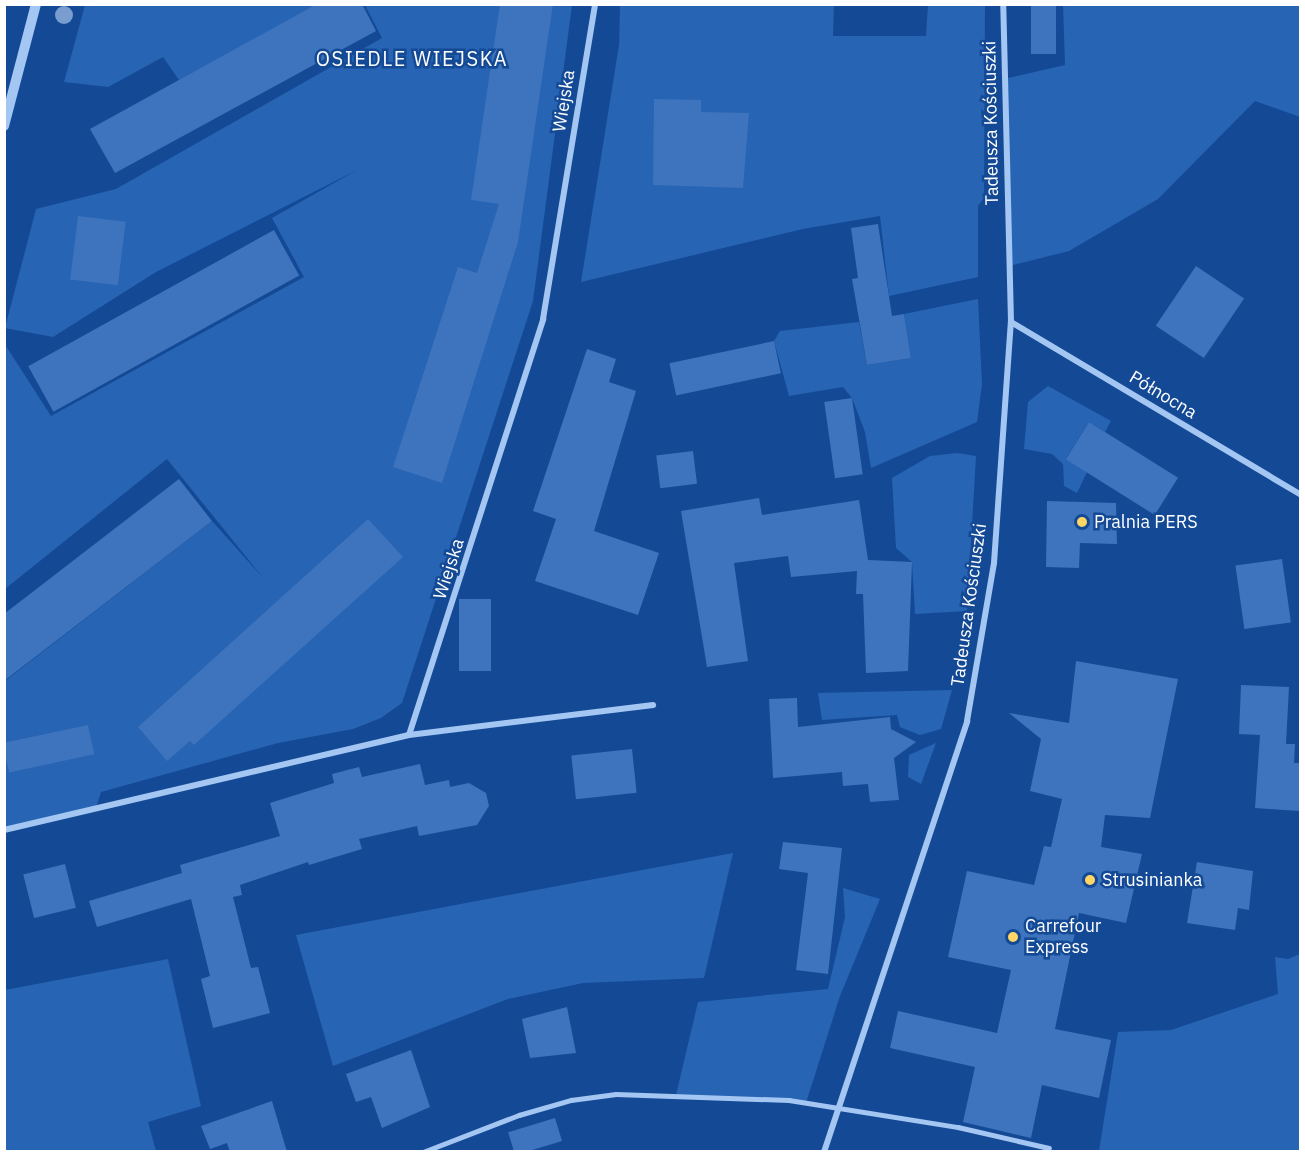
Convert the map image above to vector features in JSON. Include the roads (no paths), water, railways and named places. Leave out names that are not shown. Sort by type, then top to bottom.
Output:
[{"type":"street","points":[[4,126],[36,4]]},
{"type":"street","name":"Wiejska","points":[[409,735],[543,319],[595,4]]},
{"type":"street","name":"Tadeusza Kościuszki","points":[[824,1152],[967,721],[994,562],[1011,322],[1003,4]]},
{"type":"street","name":"Północna","points":[[1011,322],[1300,494]]},
{"type":"street","points":[[4,830],[409,735],[653,705]]},
{"type":"lane","points":[[423,1152],[519,1115],[571,1100],[616,1094],[789,1100],[838,1110],[958,1127],[1050,1148],[1049,1152]]},
{"type":"place","name":"Pralnia PERS","points":[[1082,522]]},
{"type":"place","name":"Strusinianka","points":[[1090,880]]},
{"type":"place","name":"Carrefour Express","points":[[1013,937]]},
{"type":"district","name":"OSIEDLE WIEJSKA","points":[[412,58]]}]
